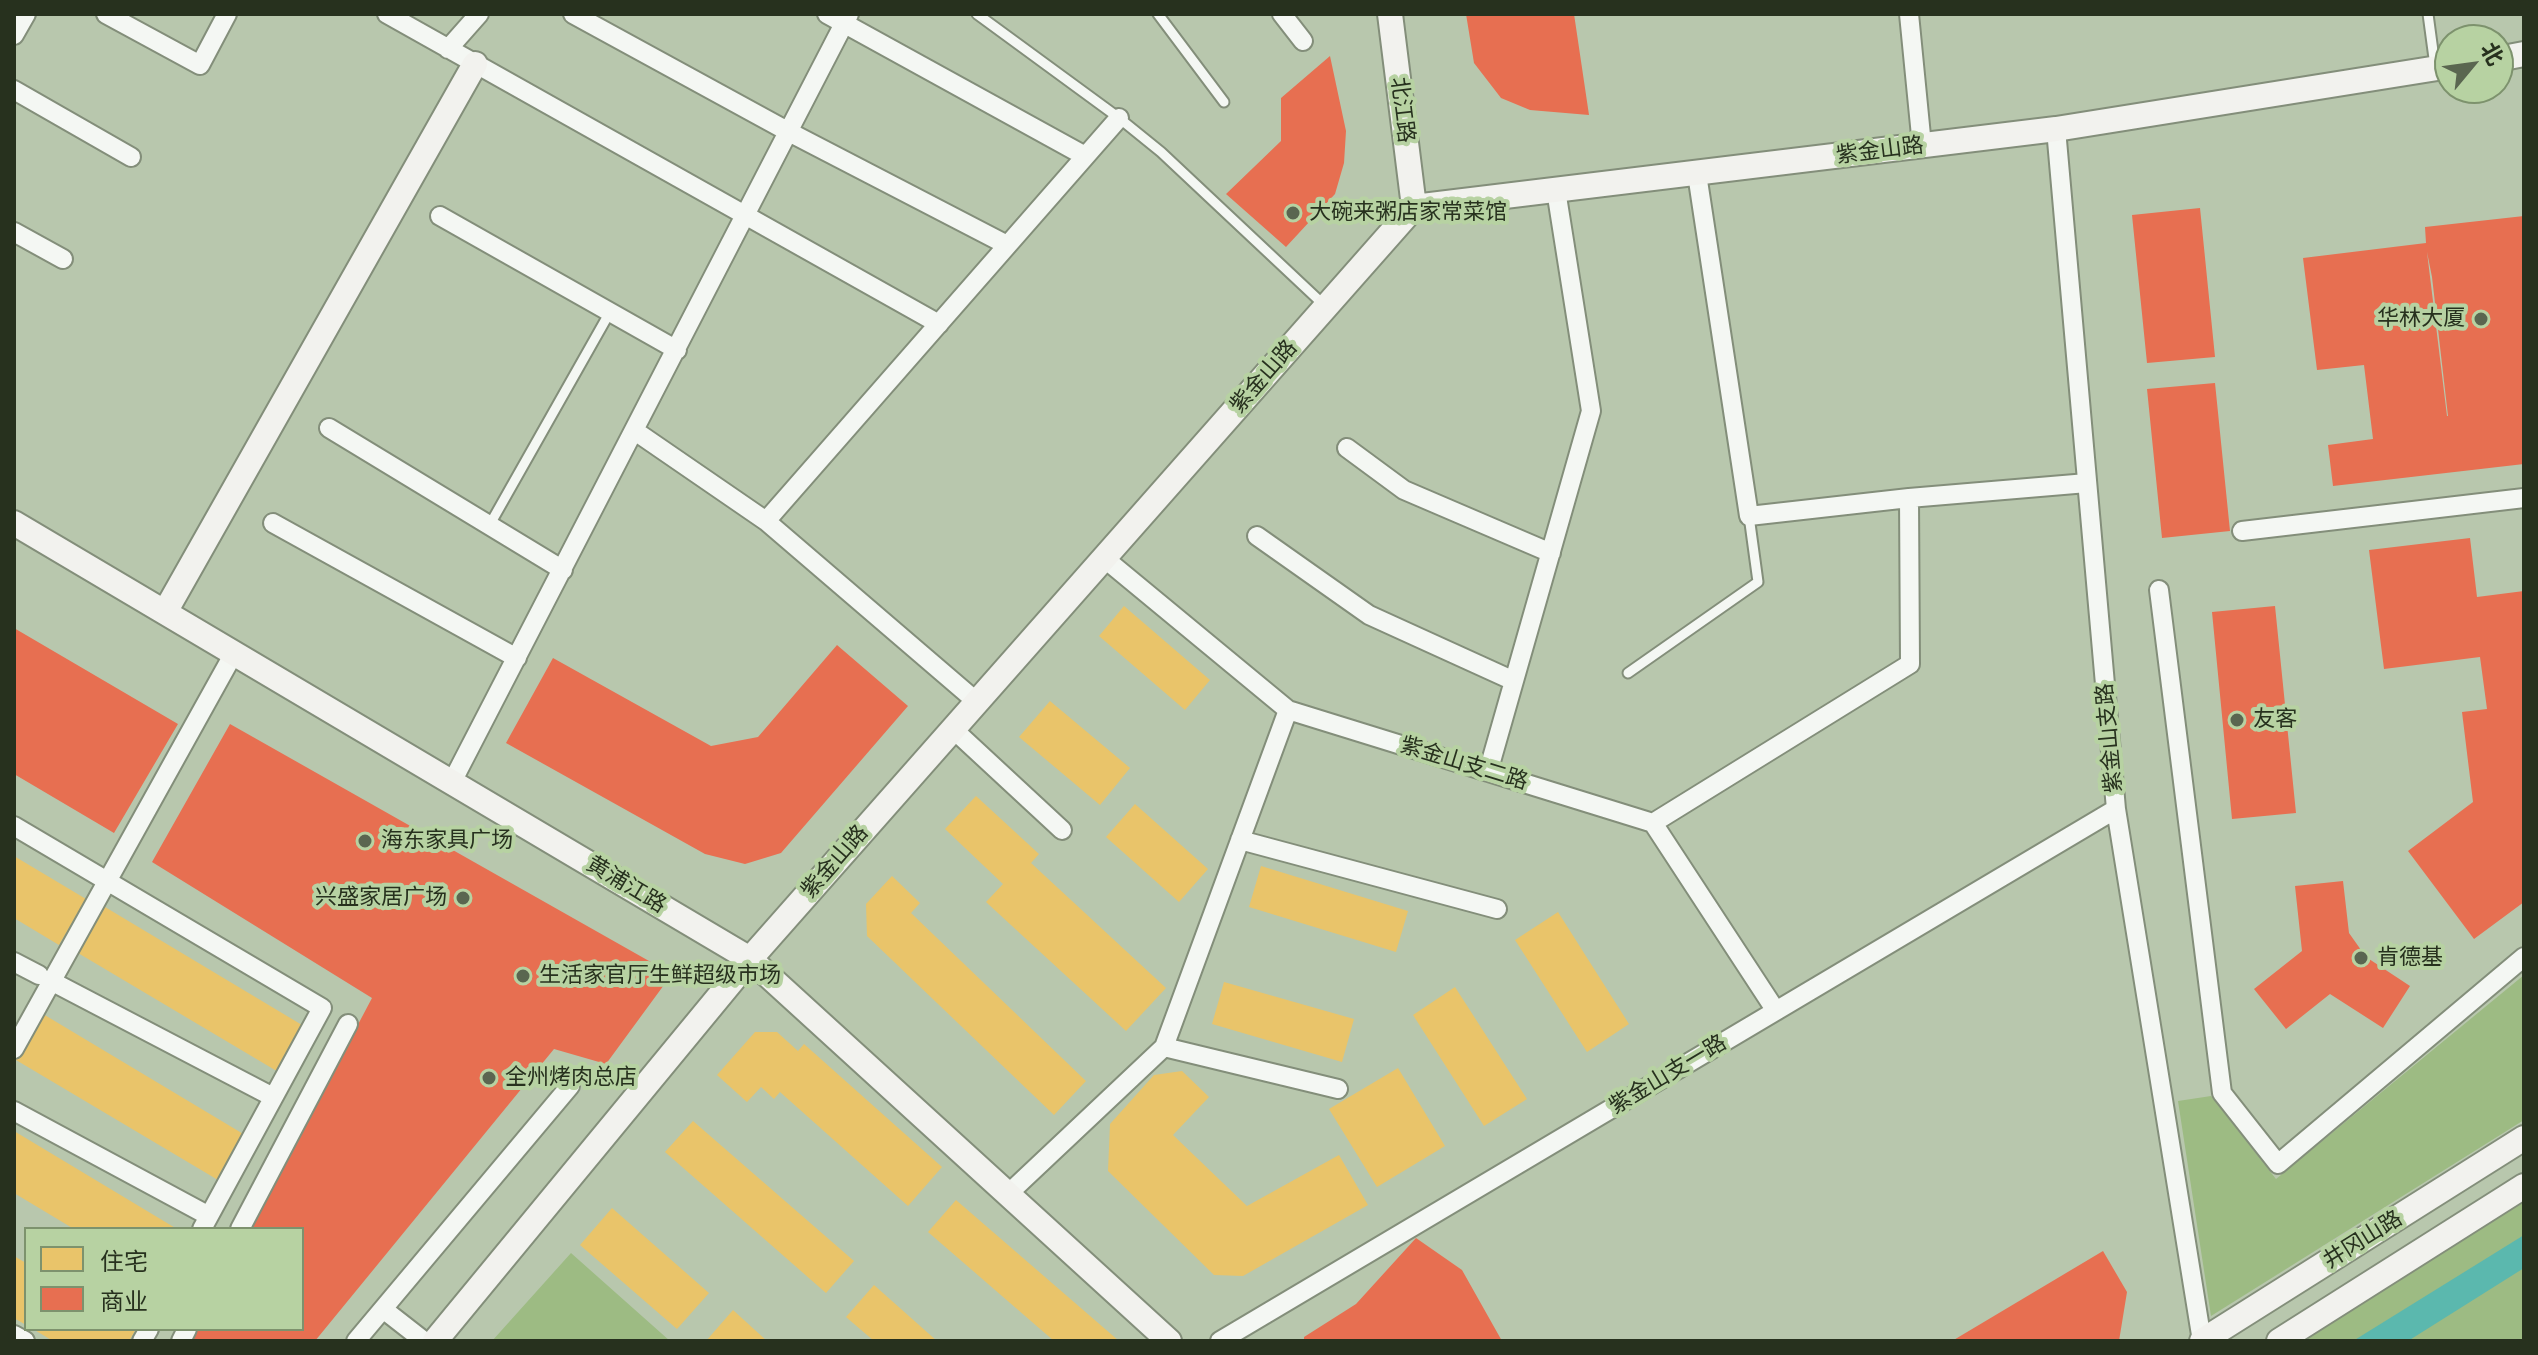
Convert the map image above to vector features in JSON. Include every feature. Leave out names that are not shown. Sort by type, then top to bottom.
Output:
[{"type":"street","points":[[14,35],[26,14]]},
{"type":"street","points":[[106,14],[200,65],[227,14]]},
{"type":"street","points":[[387,14],[939,324]]},
{"type":"street","points":[[448,49],[479,14]]},
{"type":"street","points":[[573,14],[789,132],[1007,245]]},
{"type":"street","points":[[827,14],[847,19],[1085,156]]},
{"type":"street","points":[[1282,14],[1303,41]]},
{"type":"street","name":"北江路","points":[[1390,14],[1414,207]]},
{"type":"street","points":[[1909,14],[1922,146]]},
{"type":"street","points":[[452,782],[847,19]]},
{"type":"street","points":[[165,612],[475,64]]},
{"type":"street","name":"紫金山路","points":[[435,1341],[750,959],[1414,207],[2056,129],[2434,68]]},
{"type":"street","points":[[14,90],[131,157]]},
{"type":"street","points":[[766,521],[1119,118]]},
{"type":"street","name":"紫金山支路","points":[[2056,129],[2116,809],[2202,1341]]},
{"type":"street","points":[[1697,174],[1749,516],[2087,483]]},
{"type":"street","points":[[1488,772],[1591,411],[1556,190]]},
{"type":"street","points":[[440,216],[677,350]]},
{"type":"street","points":[[14,232],[63,259]]},
{"type":"street","points":[[329,428],[563,570]]},
{"type":"street","points":[[635,431],[766,521],[977,702]]},
{"type":"street","points":[[1347,448],[1404,490],[1551,553]]},
{"type":"street","points":[[1776,1011],[1653,823],[1910,664],[1909,498]]},
{"type":"street","points":[[2242,531],[2524,498]]},
{"type":"street","name":"黄浦江路","points":[[14,523],[750,959],[1169,1341]]},
{"type":"street","points":[[273,523],[517,658]]},
{"type":"street","points":[[1257,536],[1369,615],[1514,681]]},
{"type":"street","name":"紫金山支二路","points":[[1104,558],[1288,710],[1653,823]]},
{"type":"street","points":[[2159,590],[2222,1093],[2278,1164],[2524,957]]},
{"type":"street","points":[[14,1049],[45,978],[234,653]]},
{"type":"street","points":[[1008,1194],[1164,1047],[1288,710]]},
{"type":"street","points":[[953,729],[1062,830]]},
{"type":"street","name":"紫金山支一路","points":[[1220,1341],[2116,809]]},
{"type":"street","points":[[14,826],[322,1008],[205,1222],[14,1111]]},
{"type":"street","points":[[1240,840],[1497,909]]},
{"type":"street","points":[[14,962],[273,1097]]},
{"type":"street","points":[[241,1227],[348,1024]]},
{"type":"street","points":[[1164,1047],[1338,1089]]},
{"type":"street","points":[[356,1341],[570,1086]]},
{"type":"street","name":"井冈山路","points":[[2202,1341],[2524,1138]]},
{"type":"street","name":"井冈山路","points":[[2279,1341],[2524,1186]]},
{"type":"street","points":[[383,1309],[424,1341]]},
{"type":"street","points":[[14,1335],[25,1341]]},
{"type":"lane","points":[[977,14],[1161,152],[1326,307]]},
{"type":"lane","points":[[1158,14],[1224,102]]},
{"type":"lane","points":[[2428,14],[2434,37]]},
{"type":"lane","points":[[489,526],[610,312]]},
{"type":"lane","points":[[1628,673],[1758,582],[1749,516]]},
{"type":"green space","points":[[2524,975],[2524,1120],[2211,1316],[2178,1101],[2211,1096],[2276,1179]]},
{"type":"green space","points":[[2524,1185],[2524,1341],[2276,1341]]},
{"type":"green space","points":[[571,1253],[670,1341],[492,1341]]},
{"type":"water","points":[[2524,1235],[2524,1268],[2408,1341],[2353,1341]]},
{"type":"building: 住宅","points":[[1124,606],[1210,680],[1185,710],[1099,636]]},
{"type":"building: 住宅","points":[[1050,701],[1130,768],[1100,805],[1019,737]]},
{"type":"building: 住宅","points":[[14,707],[140,783],[113,829],[14,769]]},
{"type":"building: 住宅","points":[[976,796],[1039,854],[1031,863],[1166,988],[1126,1031],[986,902],[1003,884],[945,829]]},
{"type":"building: 住宅","points":[[1135,804],[1208,869],[1179,902],[1106,837]]},
{"type":"building: 住宅","points":[[14,856],[86,899],[59,945],[14,918]]},
{"type":"building: 住宅","points":[[1261,866],[1408,911],[1396,952],[1249,907]]},
{"type":"building: 住宅","points":[[892,876],[920,903],[911,913],[1086,1081],[1054,1115],[867,936],[866,904]]},
{"type":"building: 住宅","points":[[105,907],[307,1028],[280,1073],[78,953]]},
{"type":"building: 住宅","points":[[1558,912],[1629,1024],[1587,1052],[1515,940]]},
{"type":"building: 住宅","points":[[1224,982],[1354,1019],[1342,1062],[1212,1024]]},
{"type":"building: 住宅","points":[[1455,987],[1527,1099],[1484,1126],[1413,1015]]},
{"type":"building: 住宅","points":[[43,1014],[245,1135],[218,1180],[16,1060]]},
{"type":"building: 住宅","points":[[755,1032],[777,1032],[798,1051],[804,1044],[942,1167],[908,1206],[780,1092],[774,1099],[761,1087],[747,1102],[717,1075]]},
{"type":"building: 住宅","points":[[1398,1068],[1445,1146],[1377,1187],[1329,1109]]},
{"type":"building: 住宅","points":[[1182,1071],[1209,1097],[1173,1135],[1247,1206],[1339,1155],[1368,1205],[1243,1276],[1214,1275],[1108,1171],[1110,1124],[1154,1075]]},
{"type":"building: 住宅","points":[[693,1121],[854,1261],[826,1293],[665,1152]]},
{"type":"building: 住宅","points":[[14,1131],[174,1227],[71,1227],[14,1193]]},
{"type":"building: 住宅","points":[[956,1200],[1119,1341],[1054,1341],[928,1232]]},
{"type":"building: 住宅","points":[[612,1208],[709,1293],[677,1329],[580,1245]]},
{"type":"building: 住宅","points":[[14,1256],[24,1262],[24,1324],[14,1318]]},
{"type":"building: 住宅","points":[[874,1285],[937,1341],[874,1341],[846,1317]]},
{"type":"building: 住宅","points":[[733,1310],[767,1341],[706,1341]]},
{"type":"building: 住宅","points":[[36,1331],[135,1331],[129,1341],[53,1341]]},
{"type":"building: 商业","points":[[1466,14],[1574,14],[1589,115],[1530,110],[1501,98],[1474,63]]},
{"type":"building: 商业","points":[[1330,56],[1346,131],[1344,163],[1335,194],[1286,247],[1226,194],[1281,141],[1281,98]]},
{"type":"building: 商业","points":[[2200,208],[2215,357],[2147,363],[2132,215]]},
{"type":"building: 商业","points":[[2524,216],[2524,464],[2333,486],[2328,445],[2373,439],[2364,365],[2317,370],[2303,258],[2426,243],[2425,227]],"holes":[[[2427,252],[2432,277],[2448,416]]]},
{"type":"building: 商业","points":[[2215,383],[2230,531],[2162,538],[2147,389]]},
{"type":"building: 商业","points":[[2470,538],[2477,597],[2524,591],[2524,902],[2474,939],[2408,851],[2473,802],[2462,712],[2487,709],[2480,657],[2384,669],[2369,550]]},
{"type":"building: 商业","points":[[2275,606],[2296,813],[2232,819],[2212,612]]},
{"type":"building: 商业","points":[[14,628],[178,724],[114,833],[14,774]]},
{"type":"building: 商业","points":[[837,645],[908,706],[781,853],[745,864],[705,854],[506,743],[553,658],[711,746],[758,737]]},
{"type":"building: 商业","points":[[230,724],[672,974],[606,1064],[554,1049],[315,1341],[190,1341],[195,1331],[304,1331],[304,1227],[251,1227],[372,998],[152,862]]},
{"type":"building: 商业","points":[[2343,881],[2349,933],[2366,957],[2410,986],[2383,1028],[2330,994],[2286,1029],[2254,989],[2302,951],[2295,886]]},
{"type":"building: 商业","points":[[1416,1238],[1462,1270],[1502,1341],[1304,1341],[1304,1337],[1356,1304]]},
{"type":"building: 商业","points":[[2103,1251],[2127,1292],[2119,1341],[1952,1341]]},
{"type":"place","name":"大碗来粥店家常菜馆","points":[[1293,213]]},
{"type":"place","name":"华林大厦","points":[[2481,319]]},
{"type":"place","name":"友客","points":[[2237,720]]},
{"type":"place","name":"海东家具广场","points":[[365,841]]},
{"type":"place","name":"兴盛家居广场","points":[[463,898]]},
{"type":"place","name":"肯德基","points":[[2361,958]]},
{"type":"place","name":"生活家官厅生鲜超级市场","points":[[523,976]]},
{"type":"place","name":"全州烤肉总店","points":[[489,1078]]}]
